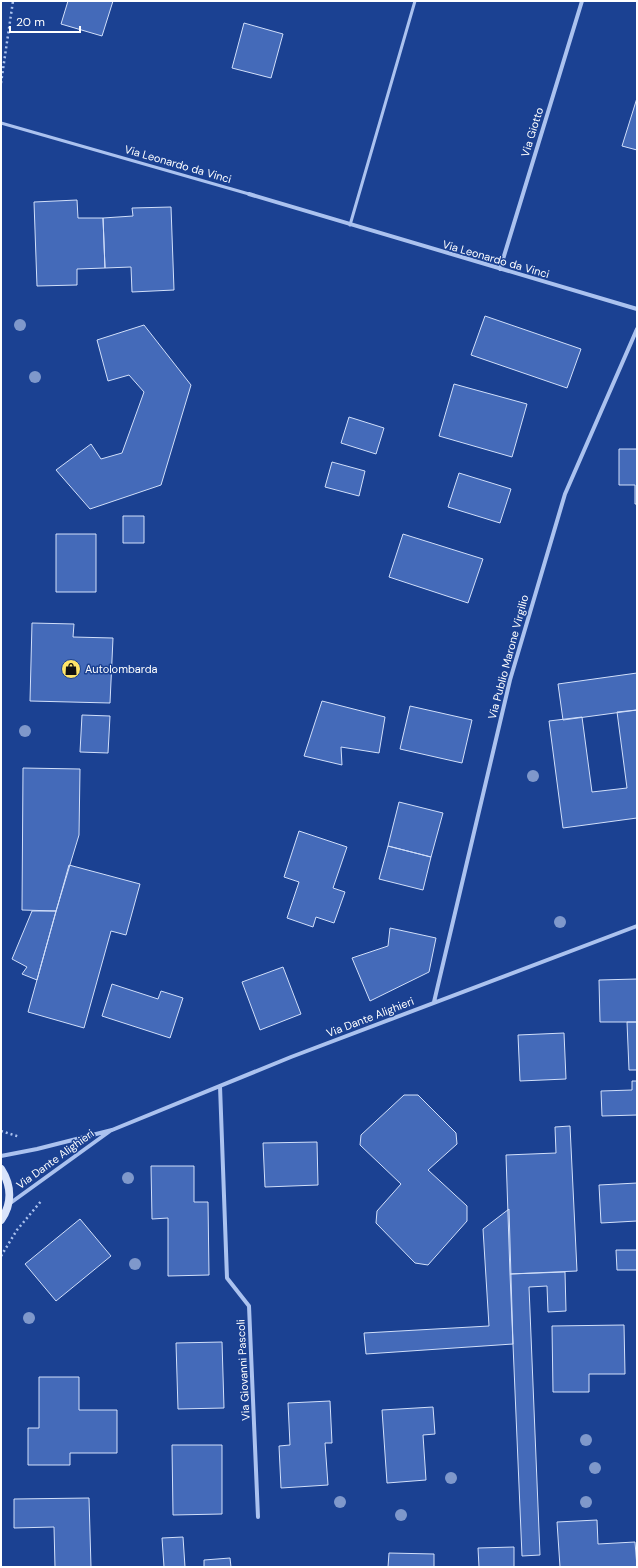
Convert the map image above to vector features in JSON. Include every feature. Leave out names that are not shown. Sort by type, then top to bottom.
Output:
[{"type":"street","name":"Via Giotto","points":[[500,269],[582,1]]},
{"type":"street","name":"Via Leonardo da Vinci","points":[[249,194],[637,310]]},
{"type":"street","name":"Via Publio Marone Virgilio","points":[[434,1002],[510,680],[565,494],[637,329]]},
{"type":"street","name":"Via Dante Alighieri","points":[[1,1156],[37,1149],[112,1130],[434,1002],[637,926]]},
{"type":"street","name":"Via Giovanni Pascoli","points":[[220,1086],[227,1278],[249,1306],[258,1517]]},
{"type":"street","name":"Via Dante Alighieri","points":[[8,1204],[112,1130]]},
{"type":"street","points":[[1,1169],[8,1182],[8,1204],[1,1220]]},
{"type":"lane","points":[[350,225],[415,1]]},
{"type":"lane","name":"Via Leonardo da Vinci","points":[[1,123],[249,194]]},
{"type":"path","points":[[1,83],[14,1]]},
{"type":"path","points":[[1,1131],[21,1137]]},
{"type":"path","points":[[1,1256],[17,1230],[43,1198]]},
{"type":"building","points":[[68,1],[113,1],[102,36],[61,24]]},
{"type":"building","points":[[244,23],[283,34],[271,78],[232,68]]},
{"type":"building","points":[[637,98],[637,150],[622,146]]},
{"type":"building","points":[[77,200],[78,218],[103,218],[105,268],[77,269],[77,285],[37,286],[34,202]]},
{"type":"building","points":[[171,207],[174,290],[132,292],[131,267],[105,268],[103,218],[133,216],[132,208]]},
{"type":"building","points":[[485,316],[581,349],[567,388],[471,355]]},
{"type":"building","points":[[144,325],[191,385],[161,485],[90,509],[56,470],[91,444],[101,459],[122,453],[144,392],[129,375],[108,381],[97,340]]},
{"type":"building","points":[[454,384],[527,404],[512,457],[439,436]]},
{"type":"building","points":[[349,417],[384,428],[376,454],[341,443]]},
{"type":"building","points":[[619,449],[637,449],[637,504],[635,504],[635,485],[619,485]]},
{"type":"building","points":[[332,462],[365,471],[359,496],[325,487]]},
{"type":"building","points":[[459,473],[511,489],[500,523],[448,507]]},
{"type":"building","points":[[123,516],[144,516],[144,543],[123,543]]},
{"type":"building","points":[[56,534],[96,534],[96,592],[56,592]]},
{"type":"building","points":[[403,534],[483,559],[468,603],[389,577]]},
{"type":"building","name":"Autolombarda","points":[[32,623],[74,624],[73,637],[113,638],[110,703],[30,701]]},
{"type":"building","points":[[637,673],[637,710],[563,720],[558,684]]},
{"type":"building","points":[[322,701],[385,717],[379,753],[341,747],[342,765],[304,756]]},
{"type":"building","points":[[410,706],[472,720],[462,763],[400,749]]},
{"type":"building","points":[[637,710],[637,818],[563,828],[549,721],[582,717],[592,792],[627,788],[617,712]]},
{"type":"building","points":[[82,715],[110,716],[108,753],[80,752]]},
{"type":"building","points":[[23,768],[80,769],[79,835],[56,911],[22,910]]},
{"type":"building","points":[[399,802],[443,813],[431,857],[388,846]]},
{"type":"building","points":[[299,831],[347,847],[333,888],[345,892],[334,923],[316,917],[313,927],[287,918],[299,882],[284,877]]},
{"type":"building","points":[[388,846],[431,857],[423,890],[379,879]]},
{"type":"building","points":[[69,865],[140,884],[126,935],[111,931],[84,1028],[28,1012]]},
{"type":"building","points":[[32,911],[56,911],[37,980],[22,974],[27,967],[12,959]]},
{"type":"building","points":[[390,928],[436,938],[429,972],[370,1001],[352,958],[388,946]]},
{"type":"building","points":[[283,967],[301,1014],[260,1030],[242,982]]},
{"type":"building","points":[[637,979],[637,1022],[600,1022],[599,980]]},
{"type":"building","points":[[112,984],[158,999],[161,991],[183,998],[170,1038],[102,1016]]},
{"type":"building","points":[[627,1022],[637,1022],[637,1070],[629,1070]]},
{"type":"building","points":[[564,1033],[566,1079],[520,1081],[518,1035]]},
{"type":"building","points":[[632,1081],[637,1081],[637,1115],[602,1116],[601,1091],[632,1090]]},
{"type":"building","points":[[404,1095],[418,1095],[456,1133],[457,1144],[428,1170],[467,1206],[467,1221],[428,1265],[415,1263],[376,1223],[377,1211],[401,1184],[360,1145],[361,1135]]},
{"type":"building","points":[[570,1126],[577,1271],[510,1274],[506,1155],[556,1153],[555,1127]]},
{"type":"building","points":[[317,1142],[318,1185],[265,1187],[263,1143]]},
{"type":"building","points":[[151,1166],[194,1166],[194,1202],[208,1202],[209,1275],[168,1276],[168,1218],[152,1219]]},
{"type":"building","points":[[637,1183],[637,1221],[601,1223],[599,1185]]},
{"type":"building","points":[[509,1209],[513,1344],[366,1354],[364,1333],[489,1326],[483,1229]]},
{"type":"building","points":[[80,1219],[111,1256],[56,1301],[25,1264]]},
{"type":"building","points":[[616,1250],[637,1250],[637,1270],[617,1270]]},
{"type":"building","points":[[565,1272],[566,1311],[548,1312],[547,1286],[529,1287],[540,1555],[522,1556],[510,1274]]},
{"type":"building","points":[[624,1325],[625,1374],[589,1374],[589,1392],[553,1392],[552,1326]]},
{"type":"building","points":[[222,1342],[224,1408],[178,1409],[176,1343]]},
{"type":"building","points":[[39,1377],[79,1377],[79,1410],[117,1410],[117,1453],[70,1453],[70,1465],[28,1465],[28,1428],[39,1428]]},
{"type":"building","points":[[330,1401],[332,1443],[325,1443],[328,1485],[281,1488],[279,1446],[290,1445],[288,1403]]},
{"type":"building","points":[[433,1407],[435,1434],[423,1435],[426,1480],[387,1483],[382,1410]]},
{"type":"building","points":[[172,1445],[222,1445],[222,1514],[173,1515]]},
{"type":"building","points":[[89,1498],[91,1567],[55,1567],[54,1527],[14,1528],[14,1499]]},
{"type":"building","points":[[597,1520],[598,1544],[635,1542],[637,1567],[560,1567],[557,1522]]},
{"type":"building","points":[[183,1537],[185,1567],[164,1567],[162,1538]]},
{"type":"building","points":[[514,1547],[514,1567],[479,1567],[478,1548]]},
{"type":"building","points":[[389,1553],[434,1554],[434,1567],[388,1567]]},
{"type":"building","points":[[230,1558],[231,1567],[204,1567],[204,1560]]},
{"type":"place","name":"Autolombarda","points":[[71,669]]}]
